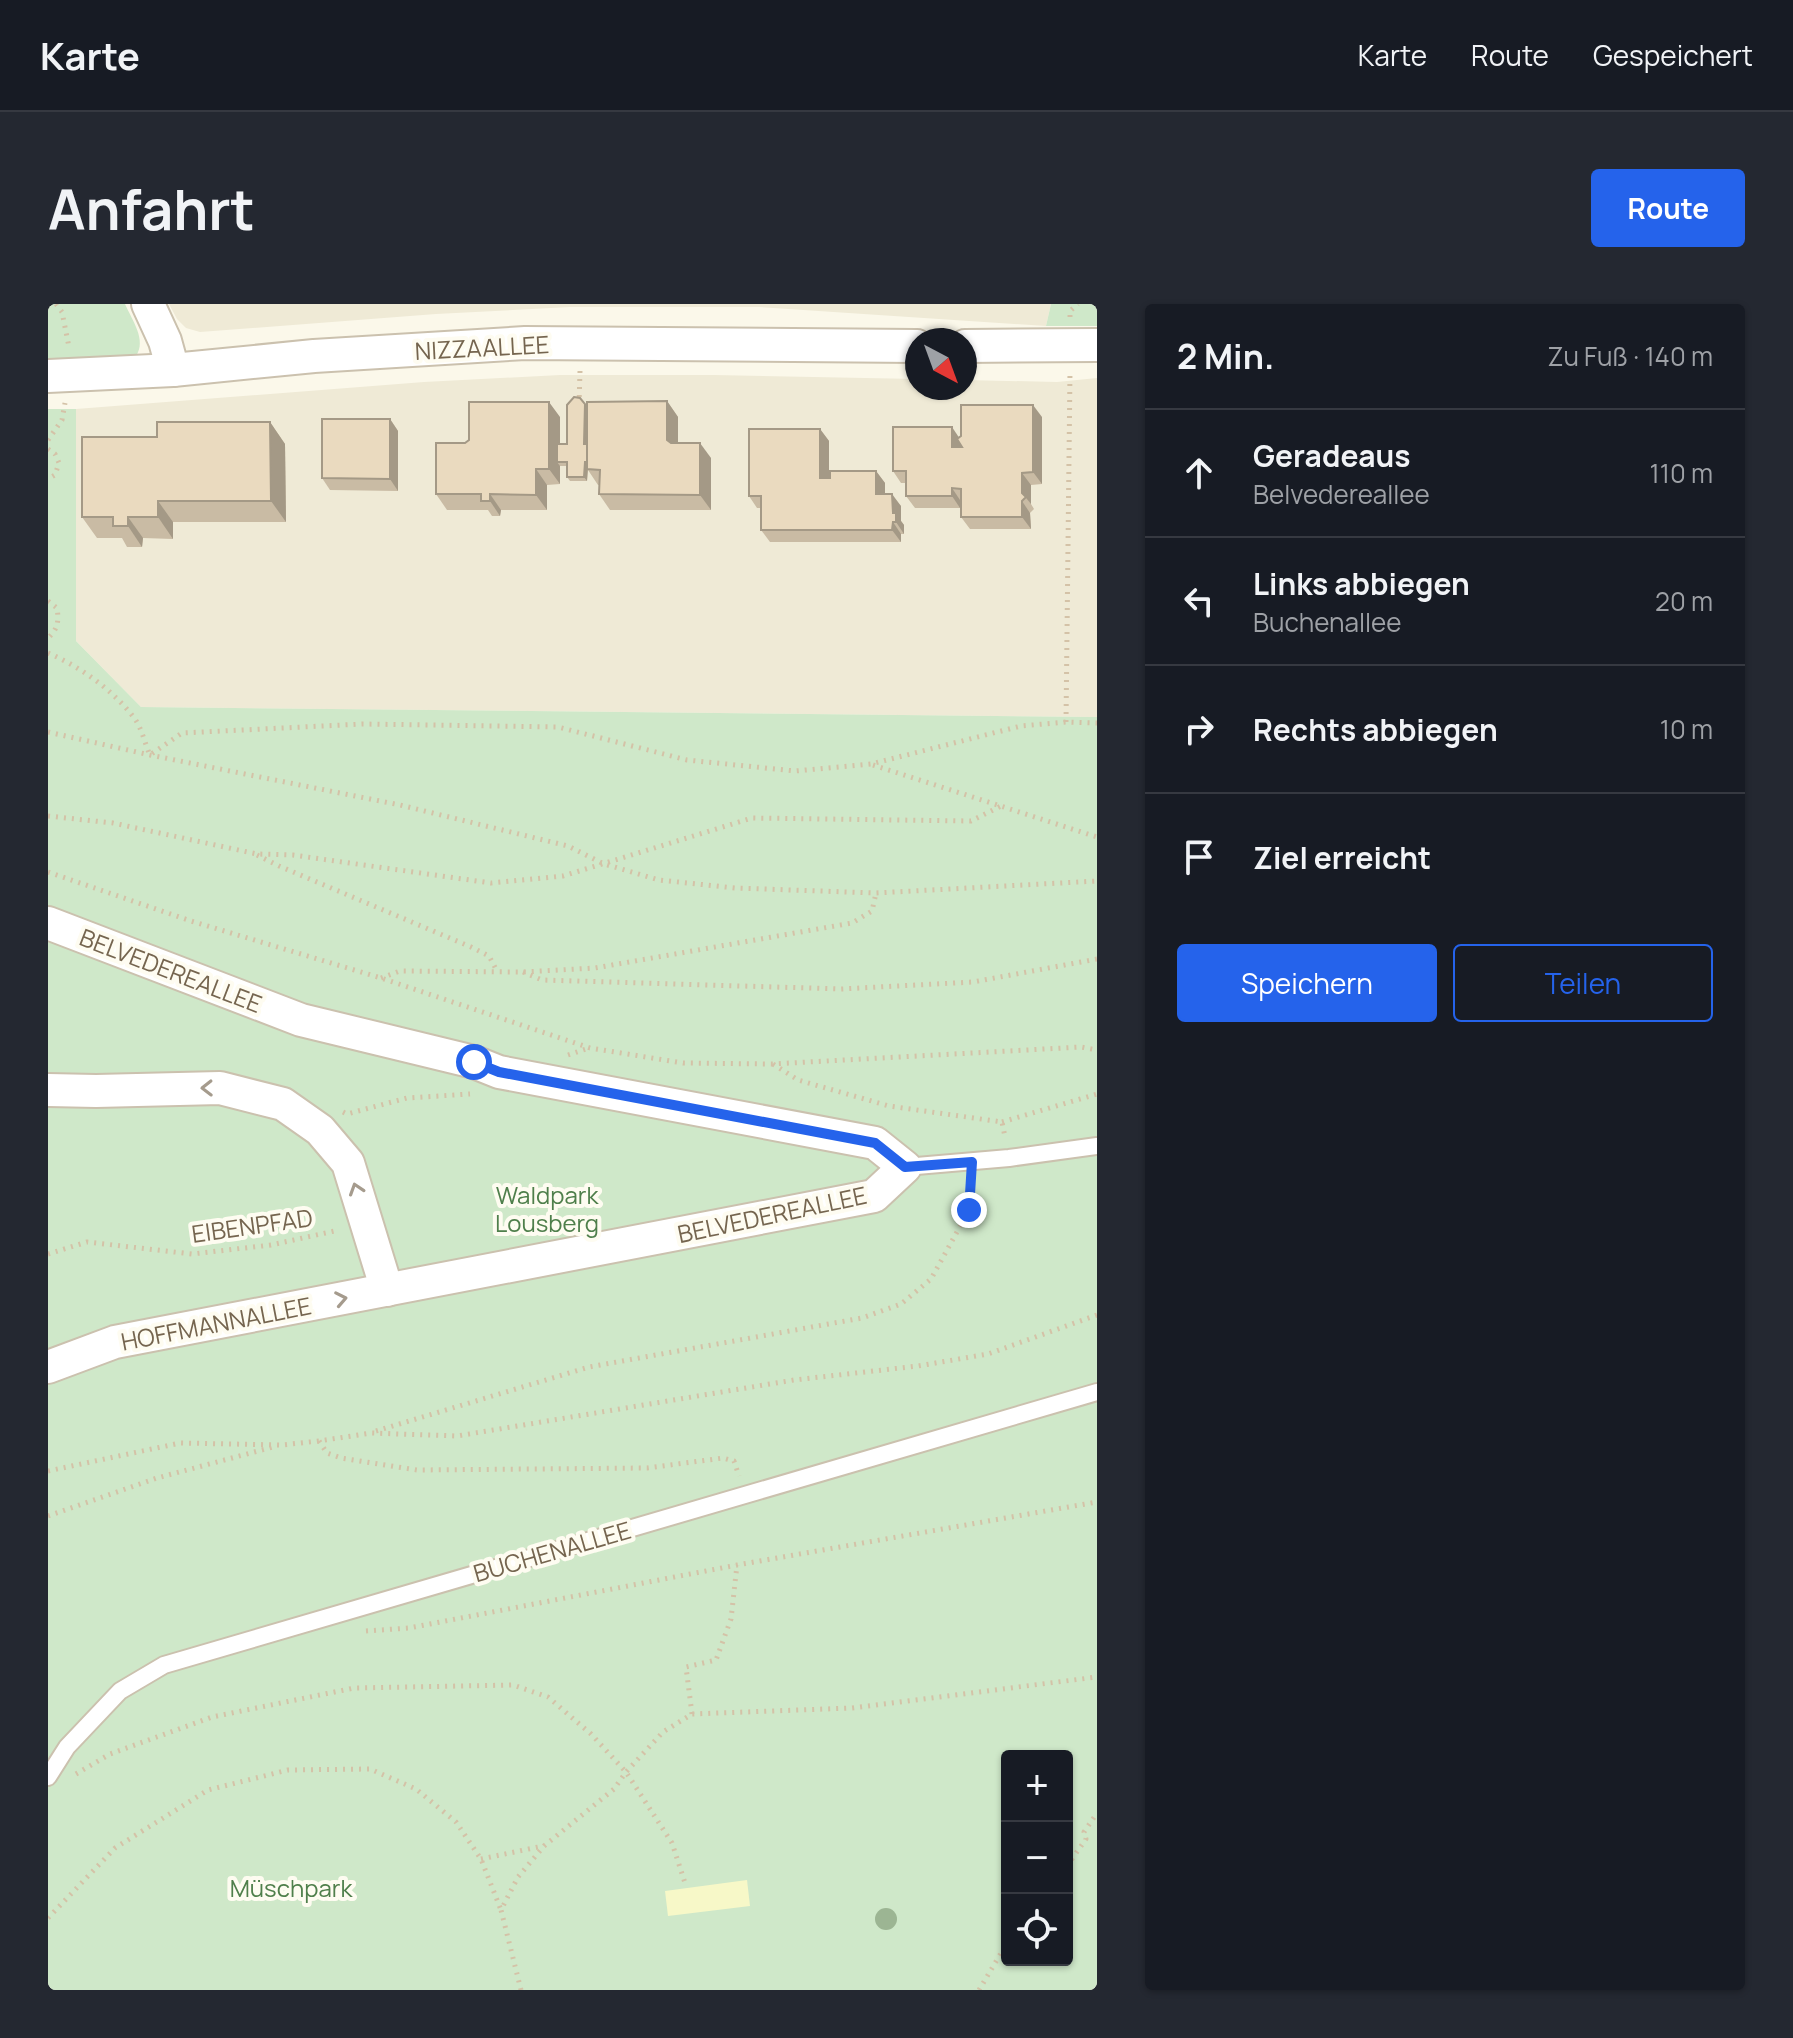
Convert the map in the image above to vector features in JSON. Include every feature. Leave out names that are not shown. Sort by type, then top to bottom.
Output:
[{"type":"street","points":[[148,304],[165,341],[173,370]]},
{"type":"street","name":"NIZZAALLEE","points":[[48,376],[173,370],[314,356],[525,343],[905,346]]},
{"type":"street","points":[[977,346],[1084,346]]},
{"type":"street","name":"BELVEDEREALLEE","points":[[48,923],[301,1020],[474,1062],[499,1072],[875,1143],[905,1167],[874,1196],[387,1290]]},
{"type":"street","points":[[48,1090],[220,1088],[283,1104],[320,1130],[348,1163],[387,1290]]},
{"type":"street","name":"HOFFMANNALLEE","points":[[48,1367],[115,1342],[387,1290]]},
{"type":"lane","points":[[905,1167],[1097,1146]]},
{"type":"lane","name":"BUCHENALLEE","points":[[48,1777],[67,1747],[120,1691],[164,1665],[1097,1392]]},
{"type":"path","points":[[56,304],[62,312],[69,348]]},
{"type":"path","points":[[1066,722],[1084,346]]},
{"type":"path","points":[[579,414],[580,379]]},
{"type":"path","points":[[48,440],[62,420],[65,403]]},
{"type":"path","points":[[48,449],[55,454],[59,463],[55,475],[48,479]]},
{"type":"path","points":[[48,601],[57,608],[59,621],[48,638]]},
{"type":"path","points":[[48,653],[69,662],[109,691],[137,721],[150,755]]},
{"type":"path","points":[[150,755],[182,733],[363,724],[558,727],[687,760],[795,771],[871,764],[1021,726],[1097,723]]},
{"type":"path","points":[[48,732],[415,809],[568,846],[604,864],[659,880],[735,888],[876,893],[1097,881]]},
{"type":"path","points":[[871,764],[1097,837]]},
{"type":"path","points":[[48,816],[113,823],[257,854],[293,855],[491,883],[563,876],[752,818],[971,821],[1001,806]]},
{"type":"path","points":[[257,854],[471,947],[489,956],[497,971]]},
{"type":"path","points":[[48,872],[191,921],[381,978],[590,1048],[683,1063],[772,1064],[1081,1047],[1097,1050]]},
{"type":"path","points":[[381,978],[400,971],[523,972],[595,968],[852,923],[872,911],[876,893]]},
{"type":"path","points":[[523,972],[542,980],[841,989],[973,982],[1097,959]]},
{"type":"path","points":[[567,1055],[590,1048]]},
{"type":"path","points":[[772,1064],[798,1080],[889,1106],[1002,1122],[1097,1094]]},
{"type":"path","points":[[333,1109],[347,1114],[407,1098],[480,1093]]},
{"type":"path","points":[[1002,1122],[1009,1158]]},
{"type":"path","points":[[48,1471],[180,1443],[282,1445],[371,1433],[589,1367],[862,1318],[901,1304],[931,1279],[969,1210],[972,1162]]},
{"type":"path","name":"EIBENPFAD","points":[[48,1254],[87,1242],[192,1254],[271,1245],[368,1224]]},
{"type":"path","points":[[371,1433],[457,1436],[794,1380],[918,1366],[988,1354],[1097,1315]]},
{"type":"path","points":[[319,1441],[327,1453],[341,1458],[417,1470],[647,1468],[723,1458]]},
{"type":"path","points":[[48,1516],[157,1478],[282,1445]]},
{"type":"path","points":[[328,1617],[360,1632],[409,1628],[737,1565],[1097,1502]]},
{"type":"path","points":[[692,1714],[686,1667],[716,1660],[731,1619],[737,1565]]},
{"type":"path","points":[[501,1910],[518,1877],[544,1846],[614,1789],[663,1732],[692,1714],[852,1708],[1097,1677]]},
{"type":"path","points":[[73,1776],[110,1754],[212,1717],[354,1688],[513,1685],[548,1697],[591,1734],[626,1772],[672,1843],[686,1886]]},
{"type":"path","points":[[48,1918],[115,1848],[208,1790],[288,1770],[370,1769],[416,1789],[456,1822],[481,1859],[501,1910],[521,1990]]},
{"type":"path","points":[[1073,1857],[1086,1839],[1084,1832],[1097,1813]]},
{"type":"path","points":[[481,1859],[544,1846]]},
{"type":"path","points":[[979,1990],[1001,1953]]},
{"type":"shaded area","points":[[169,304],[1051,304],[1046,326],[759,307],[570,307],[200,332],[186,328]]},
{"type":"shaded area","points":[[560,375],[905,379],[905,400],[977,400],[977,380],[1057,382],[1097,378],[1097,717],[141,707],[76,641],[76,409],[424,382]]},
{"type":"green space","points":[[48,304],[125,304],[139,337],[136,356],[48,359]]},
{"type":"green space","points":[[1051,304],[1097,304],[1097,326],[1046,326]]},
{"type":"green space","name":"Waldpark Lousberg","points":[[48,409],[76,409],[76,641],[141,707],[1097,717],[1097,1990],[48,1990]]},
{"type":"sand","points":[[747,1880],[750,1906],[668,1916],[665,1891]]},
{"type":"building","points":[[574,397],[585,404],[587,462],[584,477],[567,477],[567,462],[557,462],[557,444],[567,444],[567,405]]},
{"type":"building","points":[[667,401],[667,440],[671,443],[700,443],[700,495],[599,494],[600,470],[587,469],[587,402]]},
{"type":"building","points":[[469,402],[549,402],[549,469],[536,469],[536,495],[490,494],[490,501],[481,501],[481,494],[436,494],[436,443],[465,443],[469,440]]},
{"type":"building","points":[[961,405],[1033,405],[1033,472],[1022,473],[1022,493],[1026,497],[1022,501],[1022,517],[961,517],[961,489],[952,488],[952,496],[906,496],[906,471],[893,471],[893,427],[952,427],[952,447],[962,447],[957,439],[961,436]]},
{"type":"building","points":[[322,419],[390,419],[390,479],[322,478]]},
{"type":"building","points":[[157,422],[270,422],[271,501],[158,501],[158,517],[128,517],[128,526],[113,526],[113,517],[82,517],[82,437],[157,437]]},
{"type":"building","points":[[749,429],[820,429],[820,478],[830,478],[830,471],[876,471],[876,494],[892,494],[896,522],[893,522],[892,530],[761,530],[761,496],[749,496]]},
{"type":"route","points":[[474,1062],[499,1072],[875,1143],[905,1167],[972,1162],[969,1210]]},
{"type":"park label","name":"Müschpark","points":[[291,1887]]}]
